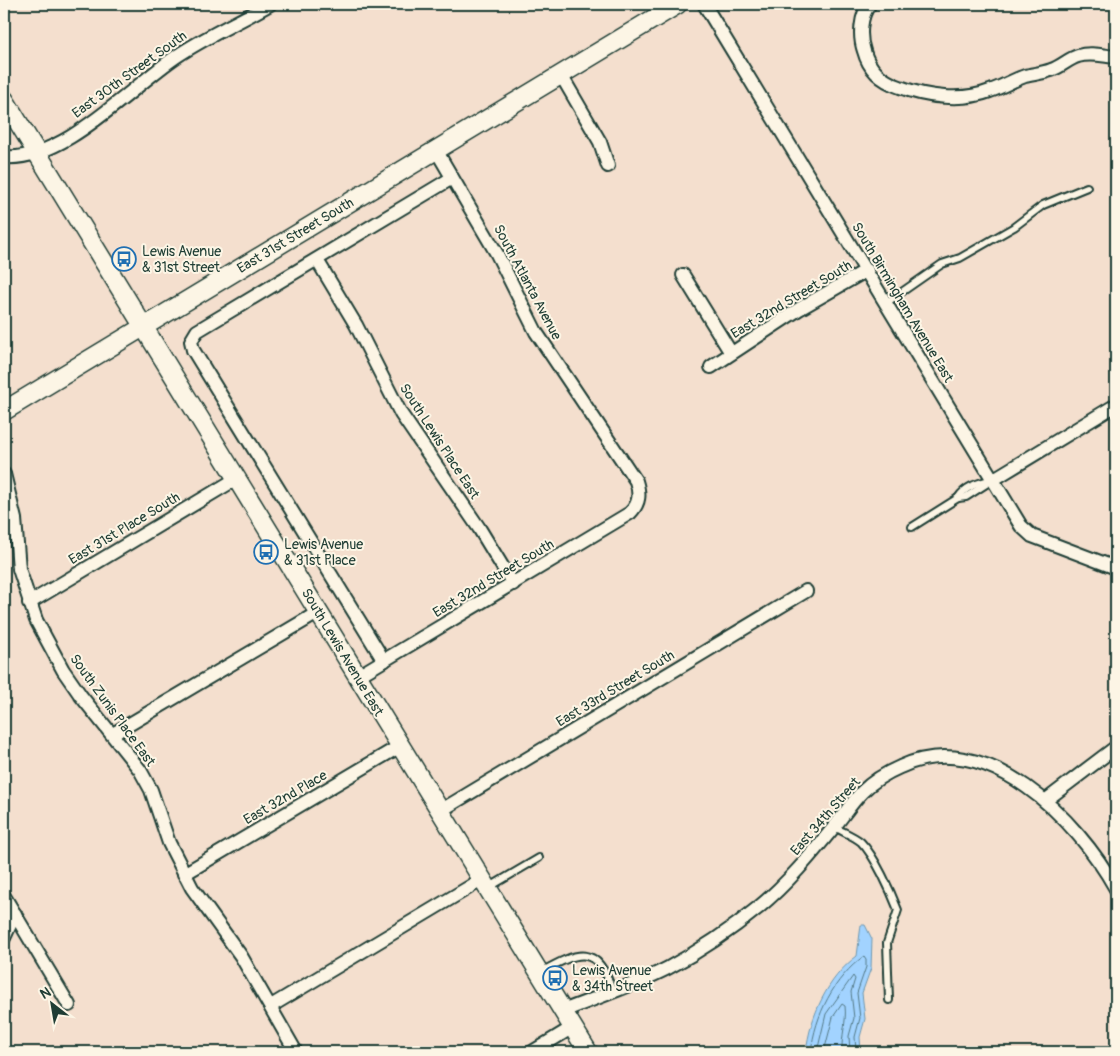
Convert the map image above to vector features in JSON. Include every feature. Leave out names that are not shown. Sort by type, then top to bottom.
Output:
[{"type":"main road","name":"East 31st Street South","points":[[4,411],[678,4]]},
{"type":"main road","name":"South Lewis Avenue East","points":[[4,99],[588,1052]]},
{"type":"street","name":"East 30th Street South","points":[[4,157],[18,158],[36,154],[91,123],[147,78],[194,44],[270,4]]},
{"type":"street","name":"South Birmingham Avenue East","points":[[704,4],[1021,526],[1032,536],[1116,568]]},
{"type":"street","points":[[870,4],[862,19],[862,34],[865,56],[871,67],[878,76],[889,83],[922,95],[962,96],[989,92],[1026,76],[1052,70],[1078,56],[1116,57]]},
{"type":"street","points":[[561,75],[600,142],[608,166]]},
{"type":"street","name":"South Atlanta Avenue","points":[[436,150],[497,254],[536,332],[636,481],[640,494],[638,502]]},
{"type":"street","points":[[384,661],[193,350],[191,342],[197,331],[452,178]]},
{"type":"street","name":"South Lewis Place East","points":[[317,260],[356,325],[401,414],[479,528],[513,584]]},
{"type":"street","name":"East 32nd Street South","points":[[711,367],[799,309],[867,270]]},
{"type":"street","name":"East 32nd Street South","points":[[683,275],[730,353]]},
{"type":"street","points":[[994,479],[1116,405]]},
{"type":"street","name":"South Zunis Place East","points":[[4,474],[15,519],[19,569],[29,603],[63,670],[81,696],[140,770],[151,790],[169,843],[184,874],[241,956],[296,1052]]},
{"type":"street","name":"East 31st Place South","points":[[29,603],[236,479]]},
{"type":"street","name":"East 32nd Street South","points":[[358,676],[630,513],[638,502]]},
{"type":"street","name":"East 33rd Street South","points":[[440,811],[806,590]]},
{"type":"street","points":[[113,734],[319,612]]},
{"type":"street","name":"East 32nd Place","points":[[184,874],[400,746]]},
{"type":"street","points":[[1045,801],[1116,746]]},
{"type":"street","name":"East 34th Street","points":[[563,1011],[668,968],[716,939],[761,906],[800,869],[862,792],[889,772],[919,760],[946,758],[982,763],[1017,780],[1045,801],[1088,848],[1116,889]]},
{"type":"street","points":[[271,1006],[485,883]]},
{"type":"street","points":[[4,896],[68,1005]]},
{"type":"street","points":[[4,938],[15,914]]},
{"type":"street","points":[[532,1052],[573,1027]]},
{"type":"lane","points":[[886,303],[942,264],[960,258],[1014,227],[1043,205],[1087,187]]},
{"type":"lane","points":[[912,527],[958,498],[962,492],[976,483],[994,479]]},
{"type":"lane","points":[[834,828],[860,841],[889,887],[898,910],[887,943],[890,1000]]},
{"type":"lane","points":[[485,883],[539,858]]},
{"type":"lane","points":[[540,973],[572,956],[582,955],[594,959],[602,965],[612,992]]},
{"type":"water","points":[[861,925],[865,925],[872,939],[871,968],[862,993],[865,1019],[860,1037],[861,1052],[806,1052],[811,1025],[822,999],[837,975],[857,956]]},
{"type":"place","name":"Lewis Avenue & 31st Street","points":[[124,259]]},
{"type":"place","name":"Lewis Avenue & 31st Place","points":[[266,552]]},
{"type":"place","name":"Lewis Avenue & 34th Street","points":[[555,978]]}]
